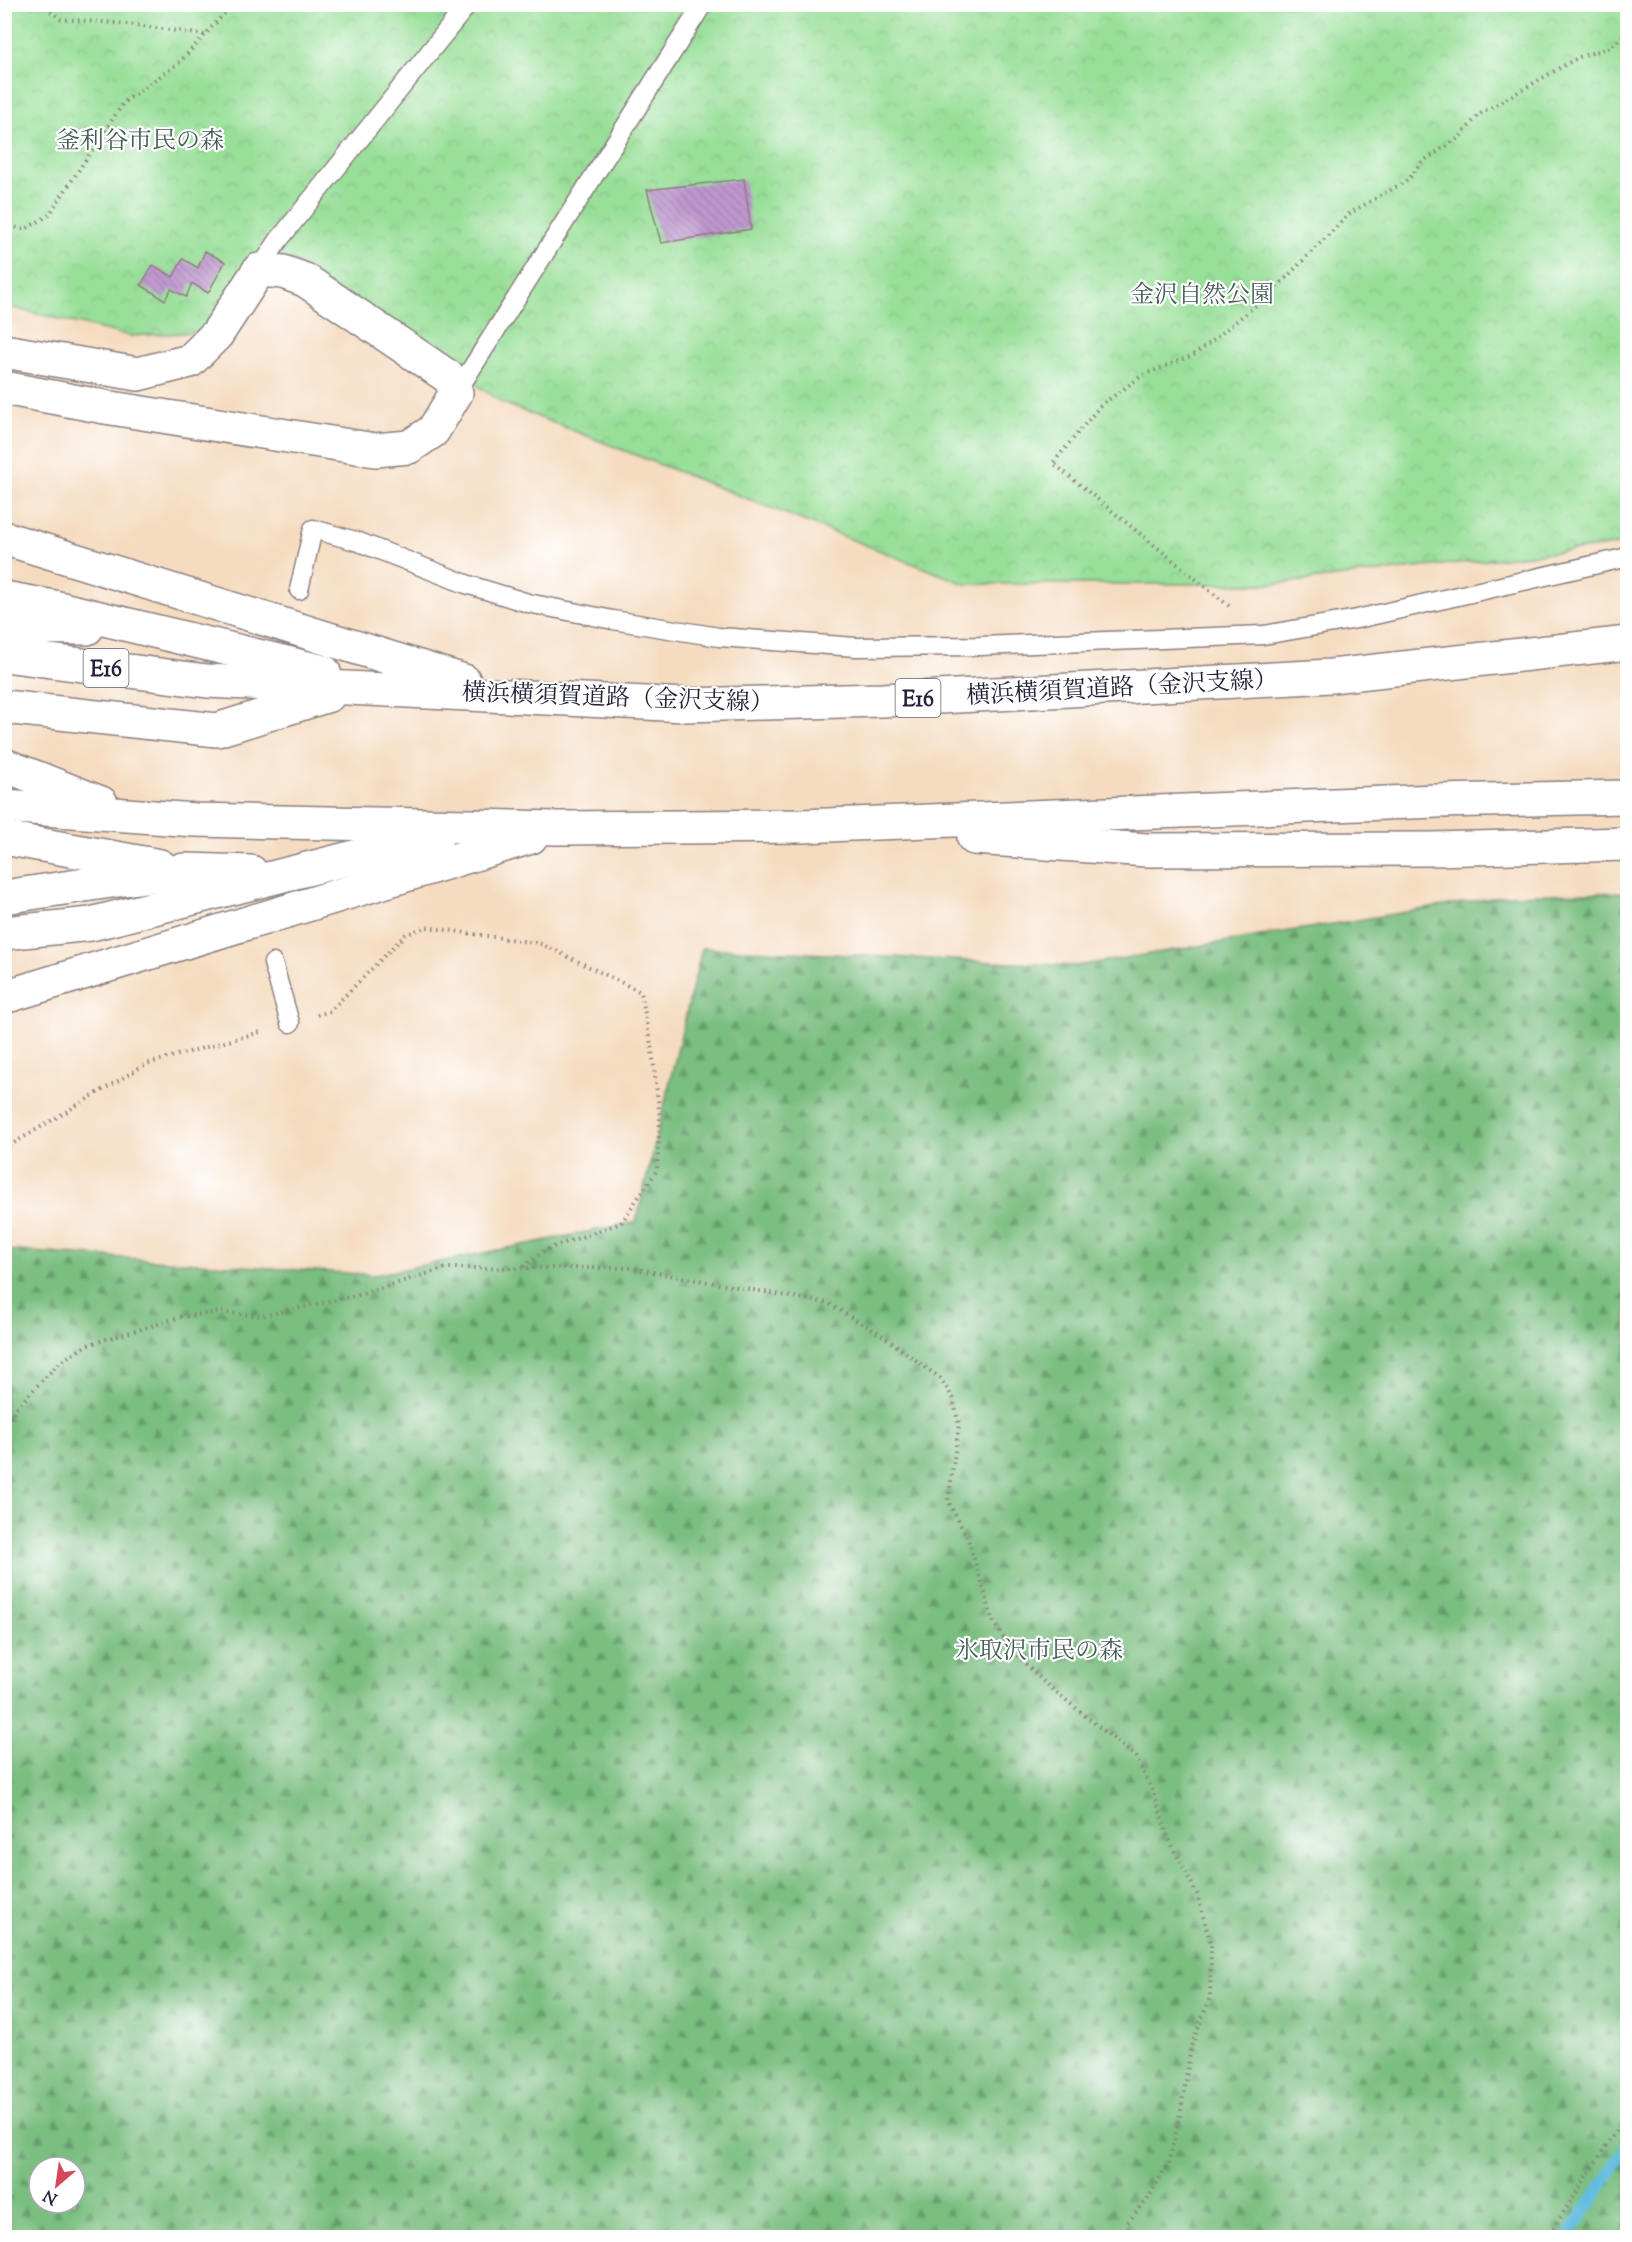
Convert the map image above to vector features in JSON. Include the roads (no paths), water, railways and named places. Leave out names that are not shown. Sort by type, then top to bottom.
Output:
[{"type":"highway","points":[[4,351],[138,374],[190,361],[217,334],[259,270],[283,272],[305,280],[450,378],[456,393],[432,430],[409,447],[375,450],[4,388]]},
{"type":"highway","points":[[10,540],[508,695]]},
{"type":"highway","points":[[4,598],[54,607],[400,690]]},
{"type":"highway","points":[[4,627],[142,628]]},
{"type":"highway","name":"横浜横須賀道路（金沢支線）","points":[[4,655],[207,681],[685,705],[882,700],[1331,676],[1628,643]]},
{"type":"highway","points":[[4,670],[106,668]]},
{"type":"highway","points":[[4,707],[217,730],[353,688]]},
{"type":"highway","points":[[12,770],[131,814]]},
{"type":"highway","points":[[4,806],[195,820],[558,828],[801,826],[1437,801],[1628,797]]},
{"type":"highway","points":[[4,933],[91,924],[477,826]]},
{"type":"highway","points":[[801,826],[1147,850],[1431,849],[1628,844]]},
{"type":"highway","points":[[4,997],[558,828]]},
{"type":"highway","points":[[4,838],[185,870],[289,873]]},
{"type":"highway","points":[[4,897],[185,870]]},
{"type":"lane","points":[[259,270],[278,241],[468,4]]},
{"type":"lane","points":[[456,393],[703,4]]},
{"type":"lane","points":[[299,590],[313,529],[358,542],[466,584],[528,603],[613,620],[719,637],[867,647],[980,646],[1264,635],[1357,619],[1628,557]]},
{"type":"lane","points":[[273,963],[290,1023]]},
{"type":"waterway","points":[[1567,2238],[1628,2145]]},
{"type":"park label","name":"釜利谷市民の森","points":[[140,140]]},
{"type":"park label","name":"金沢自然公園","points":[[1202,294]]},
{"type":"park label","name":"氷取沢市民の森","points":[[1039,1650]]}]
